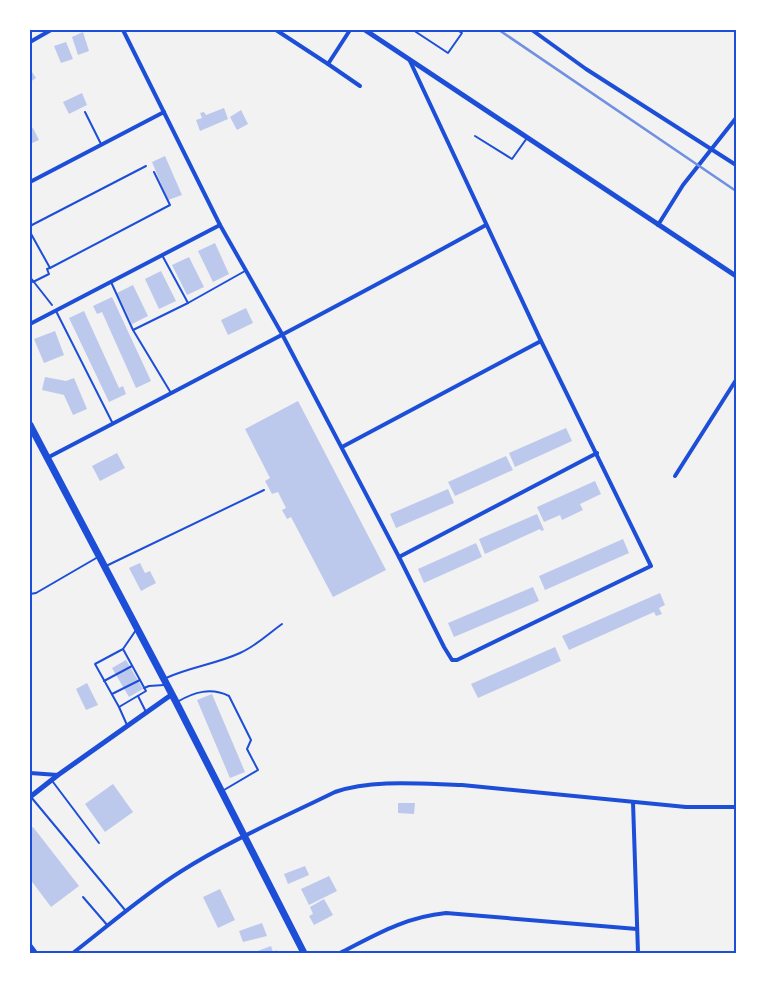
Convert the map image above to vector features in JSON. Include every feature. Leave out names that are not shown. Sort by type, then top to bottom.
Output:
[{"type":"highway","points":[[30,425],[176,702],[304,953]]},
{"type":"street","points":[[30,41],[51,30]]},
{"type":"street","points":[[123,30],[220,225],[282,334],[342,446],[444,647],[452,660],[457,660],[651,566],[541,341],[409,59]]},
{"type":"street","points":[[276,30],[360,86]]},
{"type":"street","points":[[328,64],[350,30]]},
{"type":"street","points":[[365,30],[736,276]]},
{"type":"street","points":[[532,30],[586,69],[736,165]]},
{"type":"street","points":[[30,182],[164,112]]},
{"type":"street","points":[[658,225],[683,185],[736,118]]},
{"type":"street","points":[[30,324],[220,225]]},
{"type":"street","points":[[48,458],[282,334],[338,307],[486,225]]},
{"type":"street","points":[[342,446],[541,341]]},
{"type":"street","points":[[674,476],[736,380]]},
{"type":"street","points":[[399,557],[597,453]]},
{"type":"street","points":[[30,797],[171,694]]},
{"type":"street","points":[[30,772],[58,775]]},
{"type":"street","points":[[73,953],[180,872],[245,836],[348,787],[424,784],[462,785],[686,808],[736,807]]},
{"type":"street","points":[[633,802],[638,953]]},
{"type":"street","points":[[340,953],[398,923],[426,915],[446,913],[637,929]]},
{"type":"street","points":[[30,944],[36,953]]},
{"type":"lane","points":[[413,30],[448,53],[462,33],[457,30]]},
{"type":"lane","points":[[85,112],[102,145]]},
{"type":"lane","points":[[475,136],[512,159],[527,138]]},
{"type":"lane","points":[[162,255],[188,303]]},
{"type":"lane","points":[[133,330],[188,303],[245,270]]},
{"type":"lane","points":[[111,282],[133,330],[171,393]]},
{"type":"lane","points":[[56,311],[113,424]]},
{"type":"lane","points":[[30,594],[36,593],[99,557],[105,567],[264,490]]},
{"type":"lane","points":[[144,688],[165,682],[187,669],[239,654],[255,645],[282,624]]},
{"type":"lane","points":[[128,725],[95,664],[123,650],[137,629]]},
{"type":"lane","points":[[118,707],[146,691],[123,650]]},
{"type":"lane","points":[[104,681],[132,666]]},
{"type":"lane","points":[[112,694],[140,680]]},
{"type":"lane","points":[[176,702],[207,690],[214,690],[229,696],[251,740],[247,749],[258,770],[222,791]]},
{"type":"lane","points":[[138,696],[146,712]]},
{"type":"lane","points":[[52,780],[99,843]]},
{"type":"lane","points":[[30,797],[126,912]]},
{"type":"lane","points":[[83,897],[108,926]]},
{"type":"path","points":[[30,226],[146,166]]},
{"type":"path","points":[[34,282],[49,274],[47,269],[170,205],[154,172]]},
{"type":"path","points":[[30,232],[50,268]]},
{"type":"path","points":[[30,277],[56,311]]},
{"type":"building","points":[[83,32],[89,51],[78,55],[72,37]]},
{"type":"building","points":[[66,42],[73,59],[61,63],[54,46]]},
{"type":"building","points":[[30,69],[36,78],[30,82]]},
{"type":"building","points":[[82,93],[87,105],[69,114],[63,102]]},
{"type":"building","points":[[224,108],[228,119],[200,131],[196,120],[202,118],[200,113],[204,112],[206,115]]},
{"type":"building","points":[[241,110],[248,124],[237,130],[230,117]]},
{"type":"building","points":[[33,128],[39,140],[30,144],[30,129]]},
{"type":"building","points":[[165,156],[182,195],[168,200],[152,162]]},
{"type":"building","points":[[215,243],[229,274],[213,282],[198,251]]},
{"type":"building","points":[[189,257],[204,287],[187,295],[172,265]]},
{"type":"building","points":[[161,271],[176,301],[159,309],[145,279]]},
{"type":"building","points":[[133,285],[148,316],[132,324],[117,293]]},
{"type":"building","points":[[112,297],[151,381],[136,388],[102,312],[97,314],[93,306]]},
{"type":"building","points":[[246,308],[253,323],[228,335],[221,320]]},
{"type":"building","points":[[84,311],[119,388],[123,386],[126,394],[109,402],[69,318]]},
{"type":"building","points":[[55,331],[64,355],[44,363],[34,339]]},
{"type":"building","points":[[45,377],[66,381],[74,378],[87,409],[73,415],[64,395],[42,390]]},
{"type":"building","points":[[298,401],[386,570],[333,597],[291,517],[287,519],[282,510],[286,508],[278,492],[272,494],[265,481],[270,478],[245,429]]},
{"type":"building","points":[[566,428],[572,441],[515,467],[509,453]]},
{"type":"building","points":[[117,453],[125,468],[100,481],[92,466]]},
{"type":"building","points":[[506,456],[513,470],[455,496],[448,482]]},
{"type":"building","points":[[595,481],[601,494],[580,504],[583,510],[562,520],[560,515],[544,522],[537,507]]},
{"type":"building","points":[[448,489],[454,503],[396,528],[390,514]]},
{"type":"building","points":[[537,514],[544,530],[541,531],[540,529],[485,554],[479,539]]},
{"type":"building","points":[[623,539],[629,553],[545,590],[539,576]]},
{"type":"building","points":[[476,543],[482,557],[424,583],[418,569]]},
{"type":"building","points":[[140,563],[145,573],[150,571],[156,583],[141,591],[129,568]]},
{"type":"building","points":[[533,587],[539,601],[454,637],[448,623]]},
{"type":"building","points":[[660,593],[665,605],[659,608],[662,614],[656,616],[654,612],[569,650],[562,636]]},
{"type":"building","points":[[555,647],[561,661],[478,698],[471,684]]},
{"type":"building","points":[[126,660],[143,689],[129,697],[112,668]]},
{"type":"building","points":[[87,683],[98,705],[86,710],[76,689]]},
{"type":"building","points":[[212,694],[245,772],[230,778],[197,700]]},
{"type":"building","points":[[113,784],[133,812],[105,832],[85,804]]},
{"type":"building","points":[[398,803],[415,803],[414,814],[398,813]]},
{"type":"building","points":[[33,827],[79,886],[51,907],[30,879],[30,829]]},
{"type":"building","points":[[305,866],[309,875],[288,884],[284,874]]},
{"type":"building","points":[[329,876],[337,891],[309,905],[301,889]]},
{"type":"building","points":[[220,889],[235,920],[218,928],[203,897]]},
{"type":"building","points":[[324,899],[333,915],[314,925],[309,916],[313,914],[310,907]]},
{"type":"building","points":[[262,923],[267,936],[243,942],[239,931]]},
{"type":"building","points":[[271,946],[273,952],[277,950],[278,953],[252,953]]},
{"type":"railway","points":[[499,30],[736,191]]}]
